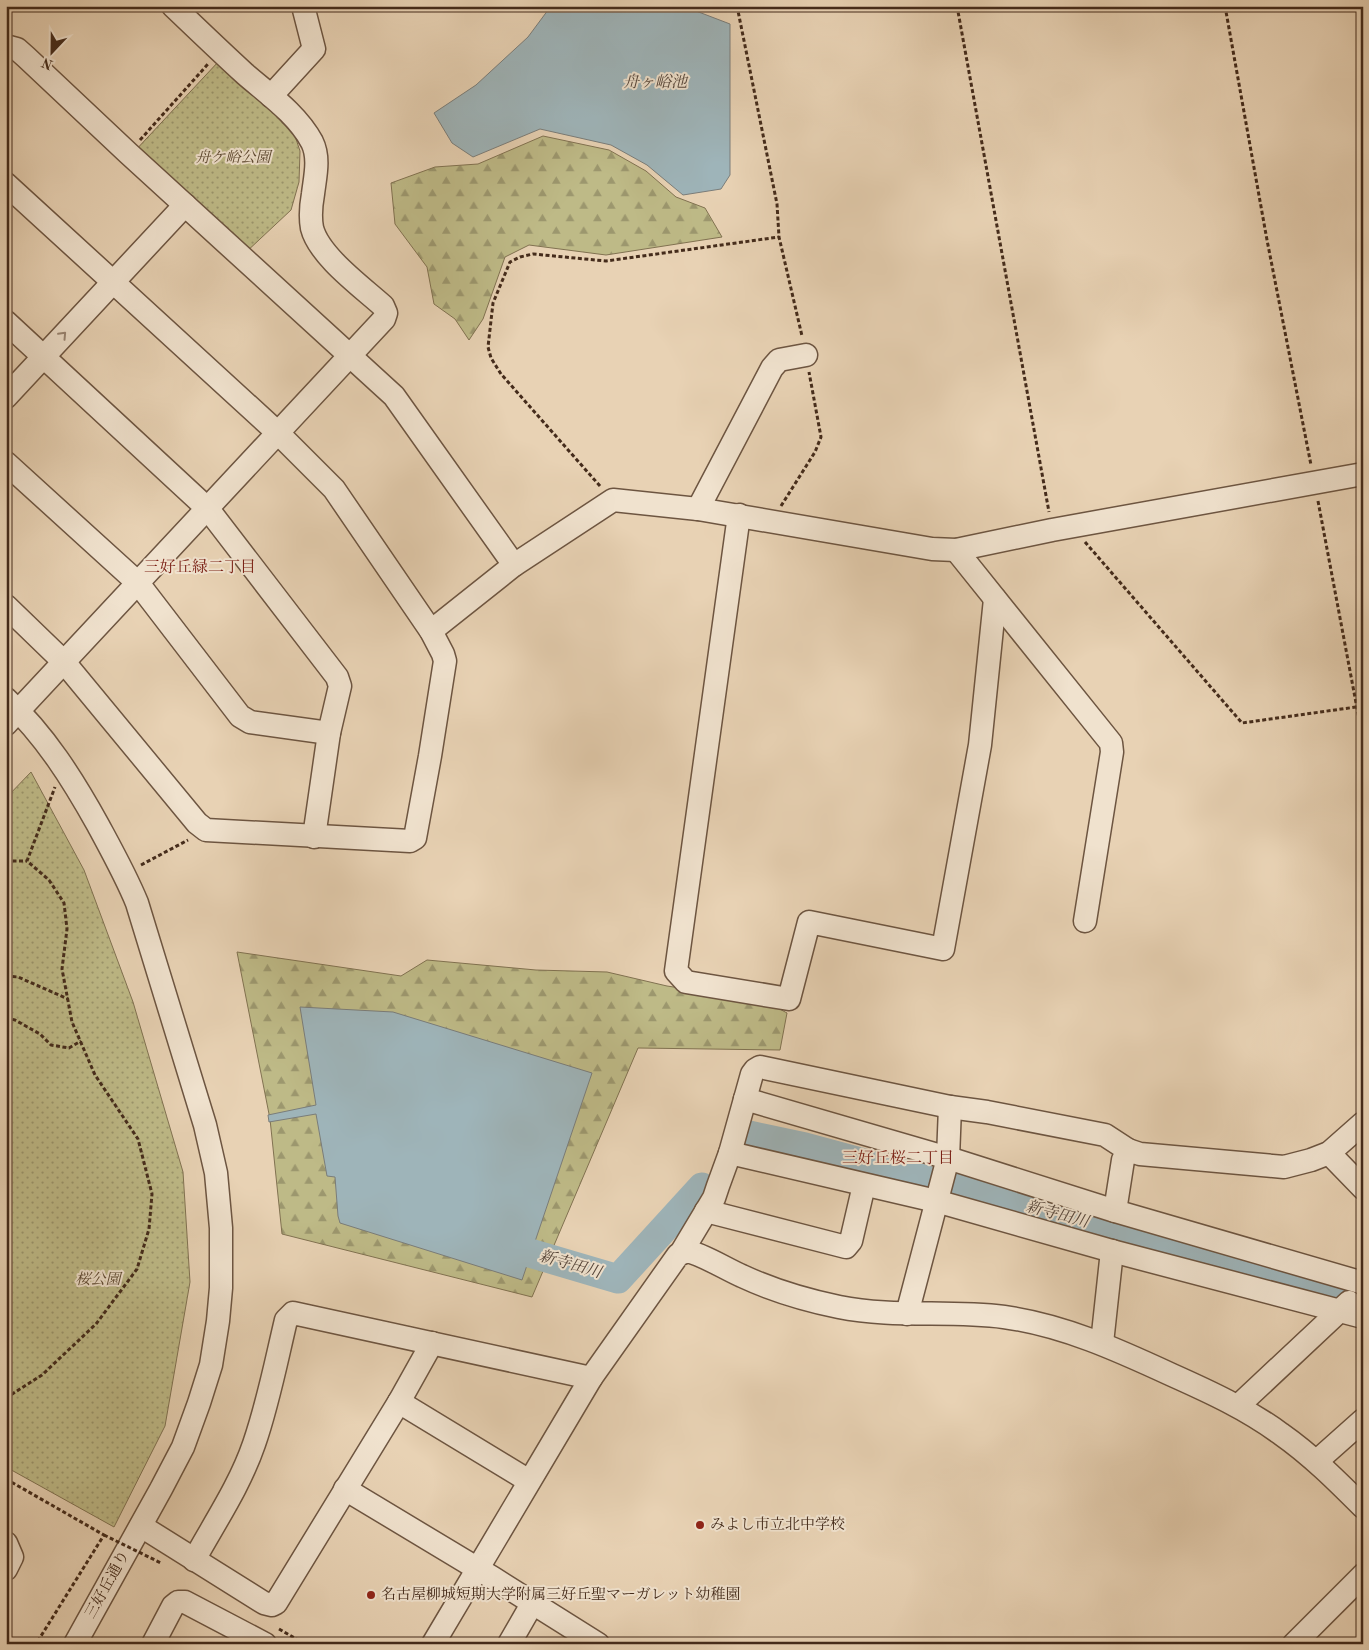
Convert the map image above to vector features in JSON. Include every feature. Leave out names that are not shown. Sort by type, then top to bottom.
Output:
[{"type":"street","points":[[10,711],[64,662],[384,319],[386,313],[383,306],[331,259],[318,243],[312,228],[311,218],[317,159],[313,144],[304,129],[173,6]]},
{"type":"street","points":[[271,96],[314,49],[304,6]]},
{"type":"street","points":[[6,46],[17,49],[22,53],[185,206],[394,396],[514,565]]},
{"type":"street","points":[[6,184],[278,433],[334,489],[431,631],[443,654],[444,667],[415,838],[410,841],[206,830],[197,823],[64,662],[6,606]]},
{"type":"street","points":[[6,397],[185,206]]},
{"type":"street","points":[[6,322],[208,509],[337,677],[340,686],[329,732],[314,837]]},
{"type":"street","points":[[698,509],[772,368],[779,360],[806,354]]},
{"type":"street","points":[[6,463],[138,583],[240,716],[250,722],[329,732]]},
{"type":"street","points":[[431,631],[514,565],[612,500],[698,509],[932,549],[956,550],[1062,528],[1363,474]]},
{"type":"street","points":[[739,515],[676,971],[686,982],[789,1000],[809,922],[943,949],[980,745],[995,599]]},
{"type":"street","points":[[956,550],[1111,743],[1112,752],[1085,921]]},
{"type":"street","name":"三好丘通り","points":[[10,711],[63,765],[125,874],[137,903],[205,1125],[219,1198],[221,1288],[218,1321],[210,1365],[199,1403],[183,1448],[75,1644]]},
{"type":"street","points":[[433,1644],[590,1378],[681,1253],[714,1198],[730,1154],[752,1074],[757,1068],[764,1067],[950,1107],[987,1112],[1105,1135],[1128,1150],[1140,1154],[1284,1167],[1312,1160],[1329,1153],[1363,1123]]},
{"type":"street","points":[[745,1099],[948,1158],[1115,1211],[1363,1283]]},
{"type":"street","points":[[907,1314],[948,1158],[950,1107]]},
{"type":"street","points":[[1115,1211],[1123,1160],[1128,1150]]},
{"type":"street","points":[[1329,1153],[1363,1188]]},
{"type":"street","points":[[730,1154],[936,1201],[1112,1251],[1363,1317]]},
{"type":"street","points":[[706,1211],[846,1247],[851,1241],[864,1185]]},
{"type":"street","points":[[1102,1344],[1112,1251]]},
{"type":"street","points":[[681,1253],[691,1252],[776,1290],[841,1307],[876,1312],[1005,1318],[1028,1322],[1102,1344],[1238,1406],[1281,1433],[1317,1461],[1363,1507]]},
{"type":"street","points":[[1238,1406],[1363,1290]]},
{"type":"street","points":[[194,1560],[236,1486],[254,1446],[265,1410],[286,1320],[291,1315],[296,1313],[590,1378]]},
{"type":"street","points":[[141,1526],[264,1602],[272,1605],[276,1603],[399,1402],[432,1343]]},
{"type":"street","points":[[399,1402],[529,1481]]},
{"type":"street","points":[[1317,1461],[1363,1420]]},
{"type":"street","points":[[345,1489],[598,1644]]},
{"type":"street","points":[[6,1543],[12,1557],[6,1569]]},
{"type":"street","points":[[1294,1644],[1363,1575]]},
{"type":"street","points":[[153,1644],[173,1606],[178,1602],[185,1602],[265,1644]]},
{"type":"street","points":[[509,1644],[532,1604]]},
{"type":"path","points":[[737,6],[777,204],[779,237],[806,354],[822,437],[815,452],[772,521]]},
{"type":"path","points":[[957,6],[1062,528],[1242,723],[1356,707]]},
{"type":"path","points":[[1225,6],[1267,240],[1363,740]]},
{"type":"path","points":[[128,153],[220,51]]},
{"type":"path","points":[[612,500],[501,374],[491,358],[488,347],[493,303],[510,262],[533,254],[606,261],[779,237]]},
{"type":"path","points":[[27,861],[63,765]]},
{"type":"path","points":[[155,856],[206,830]]},
{"type":"path","points":[[6,861],[27,861],[49,880],[64,903],[67,929],[62,969],[72,1022],[96,1075],[138,1138],[152,1194],[149,1229],[136,1269],[96,1324],[42,1375],[6,1398]]},
{"type":"path","points":[[6,976],[18,976],[68,1000]]},
{"type":"path","points":[[6,1018],[15,1020],[40,1034],[51,1045],[69,1048],[81,1042]]},
{"type":"path","points":[[6,1480],[104,1536],[160,1563]]},
{"type":"path","points":[[36,1644],[104,1536]]},
{"type":"path","points":[[6,1642],[10,1644]]},
{"type":"green space","name":"舟ケ峪公園","points":[[219,61],[292,127],[300,151],[299,182],[291,210],[244,254],[133,153]]},
{"type":"green space","points":[[543,136],[609,150],[646,171],[676,197],[705,208],[722,237],[606,255],[529,245],[505,257],[483,319],[469,340],[455,319],[434,304],[427,267],[395,224],[391,183],[435,167],[478,164]]},
{"type":"green space","name":"桜公園","points":[[31,772],[84,870],[133,1002],[183,1172],[190,1282],[165,1426],[114,1527],[6,1467],[6,798]]},
{"type":"green space","points":[[237,952],[401,976],[427,960],[536,970],[607,972],[667,986],[765,1001],[787,1013],[780,1050],[638,1048],[532,1297],[282,1234],[270,1119]]},
{"type":"water","name":"舟ヶ峪池","points":[[551,6],[683,6],[730,24],[730,175],[721,189],[683,195],[647,165],[611,145],[540,129],[473,157],[452,143],[434,113],[476,85],[528,37]]},
{"type":"water","points":[[300,1007],[393,1012],[592,1073],[522,1280],[340,1223],[335,1177],[327,1176],[316,1114],[269,1122],[268,1115],[316,1105]]},
{"type":"waterway","name":"新寺田川","points":[[749,1135],[805,1147],[1363,1300]]},
{"type":"waterway","name":"新寺田川","points":[[506,1226],[523,1251],[618,1279],[702,1187]]},
{"type":"place","name":"みよし市立北中学校","points":[[700,1525]]},
{"type":"place","name":"名古屋柳城短期大学附属三好丘聖マーガレット幼稚園","points":[[371,1595]]},
{"type":"district","name":"三好丘緑二丁目","points":[[200,568]]},
{"type":"district","name":"三好丘桜二丁目","points":[[898,1159]]}]
